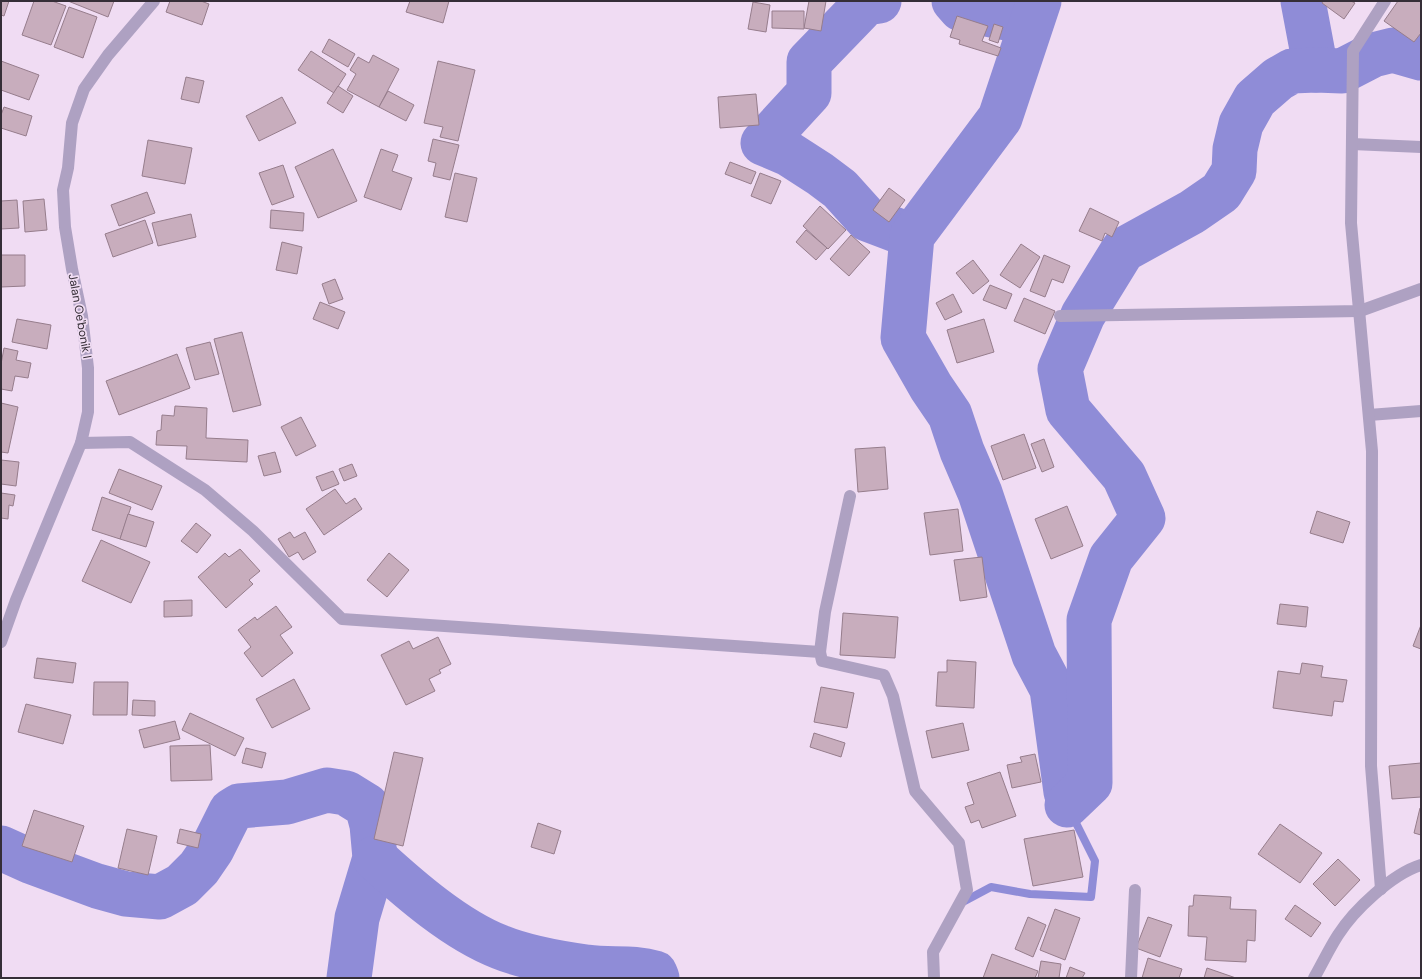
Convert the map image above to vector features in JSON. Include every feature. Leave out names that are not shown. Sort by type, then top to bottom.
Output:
[{"type":"street","name":"Jalan Oe'bonik I","points":[[1,642],[16,600],[81,443],[88,412],[88,368],[82,316],[67,241],[63,190],[68,168],[72,123],[84,89],[108,55],[154,1]]},
{"type":"street","points":[[1381,888],[1372,766],[1372,451],[1351,223],[1353,51],[1385,1]]},
{"type":"street","points":[[1352,144],[1421,147]]},
{"type":"street","points":[[1060,316],[1360,311],[1421,289]]},
{"type":"street","points":[[1369,415],[1421,411]]},
{"type":"street","points":[[81,443],[130,442],[205,490],[253,531],[342,619],[472,626],[820,652]]},
{"type":"street","points":[[850,496],[825,612],[820,652],[822,661],[884,675],[893,696],[915,791],[959,843],[967,890],[933,952],[934,978]]},
{"type":"street","points":[[1314,978],[1338,934],[1381,888],[1388,882],[1412,868],[1421,865]]},
{"type":"street","points":[[1131,978],[1135,890]]},
{"type":"building","points":[[1,1],[9,1],[4,16],[1,15]]},
{"type":"building","points":[[34,1],[52,1],[66,6],[51,45],[22,35]]},
{"type":"building","points":[[68,1],[114,1],[108,17]]},
{"type":"building","points":[[170,1],[201,1],[209,4],[202,25],[166,12]]},
{"type":"building","points":[[410,1],[449,1],[443,23],[406,12]]},
{"type":"building","points":[[809,1],[826,1],[821,31],[804,28]]},
{"type":"building","points":[[1323,1],[1351,1],[1355,3],[1344,19],[1322,3]]},
{"type":"building","points":[[1398,1],[1421,1],[1421,33],[1414,42],[1384,21]]},
{"type":"building","points":[[753,2],[770,5],[766,32],[748,29]]},
{"type":"building","points":[[69,7],[97,17],[83,58],[54,47]]},
{"type":"building","points":[[772,11],[804,11],[804,29],[772,28]]},
{"type":"building","points":[[957,16],[988,26],[982,41],[1001,48],[998,56],[959,44],[960,40],[950,37]]},
{"type":"building","points":[[994,24],[1003,27],[998,43],[989,40]]},
{"type":"building","points":[[329,39],[355,54],[348,67],[322,52]]},
{"type":"building","points":[[311,51],[346,74],[334,93],[298,70]]},
{"type":"building","points":[[373,55],[399,69],[379,107],[347,90],[356,74],[350,70],[358,57],[369,63]]},
{"type":"building","points":[[1,61],[39,75],[29,100],[1,90]]},
{"type":"building","points":[[438,61],[475,70],[458,141],[440,137],[443,127],[424,123]]},
{"type":"building","points":[[186,77],[204,81],[199,103],[181,99]]},
{"type":"building","points":[[338,86],[353,96],[343,113],[327,103]]},
{"type":"building","points":[[388,91],[414,105],[406,121],[379,107]]},
{"type":"building","points":[[756,94],[759,125],[720,128],[718,97]]},
{"type":"building","points":[[282,97],[296,123],[259,141],[246,116]]},
{"type":"building","points":[[4,107],[32,116],[26,136],[1,128],[1,115]]},
{"type":"building","points":[[433,139],[459,145],[450,180],[433,176],[436,163],[428,161]]},
{"type":"building","points":[[148,140],[192,148],[185,184],[142,176]]},
{"type":"building","points":[[333,149],[357,201],[318,218],[295,167]]},
{"type":"building","points":[[381,149],[398,155],[392,171],[412,178],[401,210],[364,197]]},
{"type":"building","points":[[730,162],[756,172],[751,184],[725,174]]},
{"type":"building","points":[[283,165],[294,197],[272,205],[259,173]]},
{"type":"building","points":[[455,173],[477,178],[467,222],[445,217]]},
{"type":"building","points":[[760,173],[781,181],[771,204],[751,196]]},
{"type":"building","points":[[889,188],[905,200],[889,222],[873,210]]},
{"type":"building","points":[[147,192],[155,213],[119,226],[111,205]]},
{"type":"building","points":[[44,199],[47,230],[25,232],[23,201]]},
{"type":"building","points":[[17,200],[19,228],[1,229],[1,201]]},
{"type":"building","points":[[820,206],[846,230],[828,249],[803,226]]},
{"type":"building","points":[[1090,208],[1119,222],[1112,237],[1105,233],[1102,241],[1079,231]]},
{"type":"building","points":[[271,210],[304,213],[303,231],[270,228]]},
{"type":"building","points":[[191,214],[196,237],[158,246],[152,223]]},
{"type":"building","points":[[145,220],[153,243],[113,257],[105,234]]},
{"type":"building","points":[[806,230],[827,248],[816,260],[796,242]]},
{"type":"building","points":[[851,235],[870,252],[849,276],[830,259]]},
{"type":"building","points":[[282,242],[302,247],[297,274],[276,270]]},
{"type":"building","points":[[1021,244],[1040,257],[1020,288],[1000,275]]},
{"type":"building","points":[[1,255],[25,255],[25,286],[1,287]]},
{"type":"building","points":[[1044,255],[1070,266],[1063,283],[1052,279],[1045,297],[1030,291]]},
{"type":"building","points":[[973,260],[989,281],[973,294],[956,273]]},
{"type":"building","points":[[335,279],[343,299],[329,304],[322,284]]},
{"type":"building","points":[[990,285],[1012,294],[1006,309],[983,300]]},
{"type":"building","points":[[953,294],[962,312],[945,320],[936,303]]},
{"type":"building","points":[[1024,298],[1055,311],[1045,334],[1014,321]]},
{"type":"building","points":[[320,302],[345,312],[338,329],[313,319]]},
{"type":"building","points":[[17,319],[51,325],[47,349],[12,342]]},
{"type":"building","points":[[984,319],[994,352],[957,363],[947,330]]},
{"type":"building","points":[[242,332],[261,405],[233,412],[214,339]]},
{"type":"building","points":[[210,342],[219,374],[195,380],[186,348]]},
{"type":"building","points":[[4,348],[18,351],[16,360],[31,363],[28,378],[15,376],[12,391],[1,389],[1,364]]},
{"type":"building","points":[[177,354],[190,388],[119,415],[106,381]]},
{"type":"building","points":[[1,403],[18,407],[8,453],[1,452]]},
{"type":"building","points":[[175,406],[207,408],[206,438],[248,440],[247,462],[186,459],[187,446],[156,445],[157,431],[161,430],[162,415],[174,416]]},
{"type":"building","points":[[301,417],[316,446],[296,456],[281,427]]},
{"type":"building","points":[[1024,434],[1036,468],[1003,480],[991,446]]},
{"type":"building","points":[[1044,439],[1054,467],[1042,472],[1031,444]]},
{"type":"building","points":[[885,447],[888,489],[858,492],[855,449]]},
{"type":"building","points":[[275,452],[281,472],[264,476],[258,456]]},
{"type":"building","points":[[1,460],[19,462],[16,486],[1,484]]},
{"type":"building","points":[[352,464],[357,476],[344,481],[339,469]]},
{"type":"building","points":[[119,469],[162,486],[152,510],[109,493]]},
{"type":"building","points":[[333,471],[339,484],[322,491],[316,477]]},
{"type":"building","points":[[335,489],[346,504],[355,498],[362,509],[324,535],[306,509]]},
{"type":"building","points":[[1,493],[15,495],[13,506],[9,505],[8,519],[1,518]]},
{"type":"building","points":[[102,497],[131,507],[120,539],[92,530]]},
{"type":"building","points":[[1067,506],[1083,546],[1051,559],[1035,519]]},
{"type":"building","points":[[958,509],[963,551],[930,555],[924,513]]},
{"type":"building","points":[[1317,511],[1350,522],[1343,543],[1310,533]]},
{"type":"building","points":[[128,514],[154,522],[146,547],[120,539]]},
{"type":"building","points":[[196,523],[211,535],[197,553],[181,541]]},
{"type":"building","points":[[290,532],[294,538],[305,532],[316,552],[303,560],[298,552],[289,557],[278,539]]},
{"type":"building","points":[[101,540],[150,562],[131,603],[82,581]]},
{"type":"building","points":[[240,549],[260,571],[249,580],[253,584],[226,608],[198,577],[225,553],[229,557]]},
{"type":"building","points":[[389,553],[409,570],[387,597],[367,580]]},
{"type":"building","points":[[982,557],[987,597],[960,601],[954,560]]},
{"type":"building","points":[[192,600],[192,616],[164,617],[164,601]]},
{"type":"building","points":[[1280,604],[1308,607],[1306,627],[1277,624]]},
{"type":"building","points":[[276,606],[292,627],[280,635],[293,653],[262,677],[244,653],[251,647],[238,630],[255,617],[257,620]]},
{"type":"building","points":[[843,613],[898,617],[895,658],[840,655]]},
{"type":"building","points":[[1421,625],[1421,649],[1413,646]]},
{"type":"building","points":[[438,637],[451,664],[439,670],[441,673],[429,679],[435,691],[406,705],[381,655],[409,641],[413,649]]},
{"type":"building","points":[[37,658],[76,663],[73,683],[34,678]]},
{"type":"building","points":[[947,660],[976,662],[974,708],[936,706],[938,672],[947,672]]},
{"type":"building","points":[[1302,663],[1323,666],[1321,677],[1347,680],[1343,702],[1334,701],[1332,716],[1273,708],[1278,671],[1300,674]]},
{"type":"building","points":[[294,679],[310,709],[272,728],[256,699]]},
{"type":"building","points":[[94,682],[128,682],[127,715],[93,715]]},
{"type":"building","points":[[821,687],[854,693],[847,728],[814,722]]},
{"type":"building","points":[[133,700],[155,701],[155,716],[132,715]]},
{"type":"building","points":[[26,704],[71,715],[63,744],[18,732]]},
{"type":"building","points":[[190,713],[244,738],[235,756],[182,730]]},
{"type":"building","points":[[175,721],[180,739],[144,748],[139,730]]},
{"type":"building","points":[[963,723],[969,750],[932,758],[926,731]]},
{"type":"building","points":[[814,733],[845,743],[841,757],[810,747]]},
{"type":"building","points":[[210,745],[212,780],[171,781],[170,746]]},
{"type":"building","points":[[246,748],[266,753],[262,768],[242,763]]},
{"type":"building","points":[[394,752],[423,758],[403,846],[374,839]]},
{"type":"building","points":[[1035,754],[1041,782],[1012,788],[1007,765],[1022,762],[1020,757]]},
{"type":"building","points":[[1421,763],[1421,797],[1392,799],[1389,766]]},
{"type":"building","points":[[1000,772],[1016,816],[982,828],[979,820],[971,823],[965,807],[974,804],[967,783]]},
{"type":"building","points":[[1421,808],[1421,835],[1414,833]]},
{"type":"building","points":[[34,810],[84,826],[72,862],[22,846]]},
{"type":"building","points":[[538,823],[561,831],[554,854],[531,847]]},
{"type":"building","points":[[1280,824],[1322,853],[1300,883],[1258,854]]},
{"type":"building","points":[[127,829],[157,836],[148,875],[118,868]]},
{"type":"building","points":[[180,829],[201,834],[198,848],[177,843]]},
{"type":"building","points":[[1074,830],[1083,877],[1033,886],[1024,839]]},
{"type":"building","points":[[1338,859],[1360,880],[1335,906],[1313,884]]},
{"type":"building","points":[[1194,895],[1231,897],[1230,909],[1256,910],[1255,941],[1247,940],[1246,962],[1205,960],[1207,937],[1188,936],[1189,906],[1193,906]]},
{"type":"building","points":[[1295,905],[1321,923],[1311,937],[1285,919]]},
{"type":"building","points":[[1055,909],[1080,918],[1065,960],[1040,950]]},
{"type":"building","points":[[1028,917],[1046,925],[1033,957],[1015,949]]},
{"type":"building","points":[[1148,917],[1172,925],[1160,957],[1136,948]]},
{"type":"building","points":[[992,954],[1038,971],[1035,978],[983,978]]},
{"type":"building","points":[[1148,958],[1182,969],[1179,978],[1142,978]]},
{"type":"building","points":[[1041,961],[1061,964],[1059,978],[1038,978]]},
{"type":"building","points":[[1070,967],[1085,973],[1082,978],[1066,978]]},
{"type":"building","points":[[1207,968],[1236,978],[1204,978]]},
{"type":"waterway","points":[[879,1],[866,3],[809,62],[809,93],[763,143],[789,154],[820,174],[840,189],[867,219],[912,236]]},
{"type":"waterway","points":[[954,1],[961,9],[1031,23]]},
{"type":"waterway","points":[[1039,1],[1000,118],[912,236],[903,338],[931,387],[950,415],[962,451],[980,493],[1034,655],[1052,689],[1066,792]]},
{"type":"waterway","points":[[1303,1],[1316,70]]},
{"type":"waterway","points":[[1067,805],[1090,783],[1089,620],[1111,558],[1143,518],[1124,476],[1068,410],[1060,369],[1083,315],[1123,250],[1192,212],[1221,192],[1234,171],[1235,149],[1241,124],[1255,99],[1278,79],[1292,71],[1342,71],[1373,55],[1393,50],[1421,58]]},
{"type":"waterway","points":[[1,848],[32,862],[97,886],[126,894],[160,897],[182,885],[199,868],[212,849],[231,811],[239,806],[287,802],[327,790],[346,793],[367,806],[372,825],[375,858],[357,918],[349,978]]},
{"type":"waterway","points":[[961,903],[991,887],[1030,894],[1091,897],[1095,861],[1067,805]]},
{"type":"waterway","points":[[375,858],[418,896],[450,920],[483,940],[510,951],[542,960],[595,968],[646,971],[655,973],[657,978]]}]
